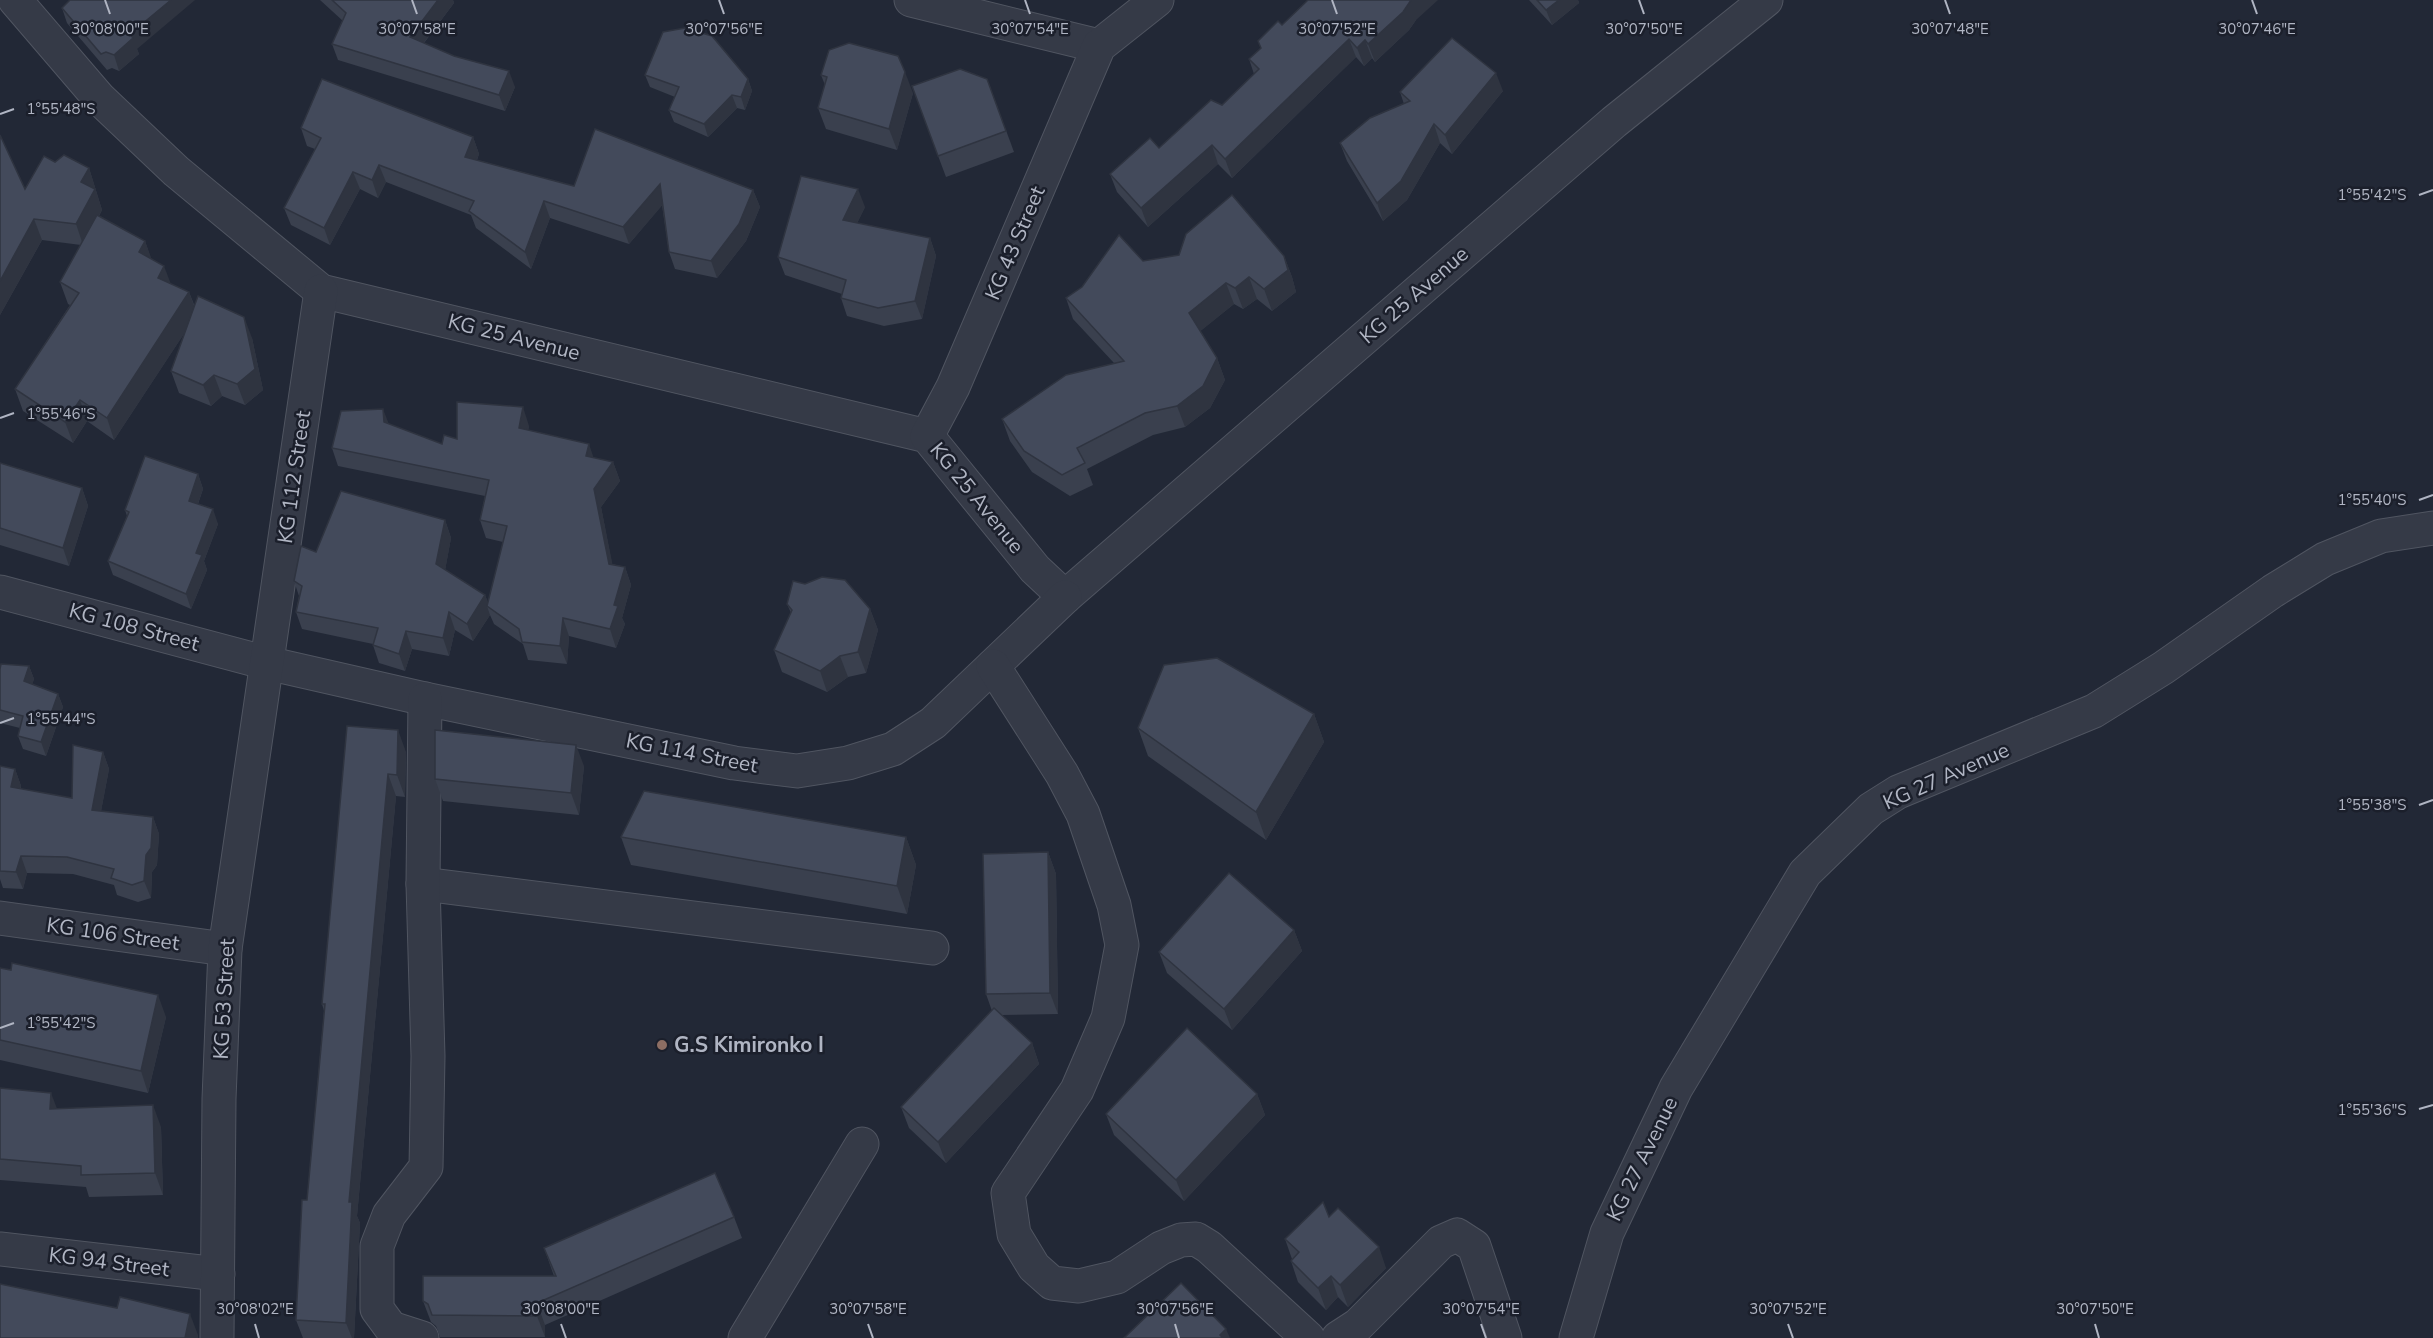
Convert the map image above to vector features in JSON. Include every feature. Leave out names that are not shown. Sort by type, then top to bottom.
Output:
[{"type":"street","name":"KG 25 Avenue","points":[[15,0],[99,98],[176,171],[321,291],[927,436],[1035,569],[1065,597],[1614,122],[1766,0]]},
{"type":"street","points":[[911,0],[1099,46],[1157,0]]},
{"type":"street","name":"KG 43 Street","points":[[927,436],[953,387],[1099,46]]},
{"type":"street","name":"KG 112 Street","points":[[267,663],[321,291]]},
{"type":"street","name":"KG 27 Avenue","points":[[1575,1338],[1607,1233],[1676,1088],[1805,873],[1871,809],[1898,792],[2094,711],[2163,668],[2273,591],[2325,559],[2381,536],[2433,528]]},
{"type":"street","name":"KG 108 Street","points":[[0,591],[267,663]]},
{"type":"street","name":"KG 114 Street","points":[[267,663],[425,699],[734,763],[797,771],[848,763],[893,749],[933,723],[1065,597]]},
{"type":"street","name":"KG 53 Street","points":[[217,1338],[219,1099],[225,949],[267,663]]},
{"type":"street","points":[[993,666],[1062,774],[1083,814],[1114,904],[1122,945],[1108,1018],[1077,1090],[1008,1193],[1014,1234],[1034,1267],[1052,1283],[1079,1286],[1117,1277],[1161,1248],[1180,1240],[1196,1239],[1209,1247],[1308,1338]]},
{"type":"street","points":[[422,1338],[391,1328],[377,1309],[377,1246],[389,1215],[426,1167],[428,1056],[423,884],[425,699]]},
{"type":"street","points":[[423,884],[932,948]]},
{"type":"street","name":"KG 106 Street","points":[[0,918],[225,949]]},
{"type":"street","points":[[746,1338],[862,1144]]},
{"type":"street","points":[[1338,1338],[1358,1325],[1441,1242],[1457,1235],[1474,1246],[1505,1338]]},
{"type":"street","name":"KG 94 Street","points":[[0,1249],[218,1274]]},
{"type":"building","points":[[70,0],[171,0],[130,34],[133,38],[114,55],[106,52],[101,54],[62,8]]},
{"type":"building","points":[[332,0],[438,0],[410,37],[454,56],[509,71],[499,95],[332,44],[346,13]]},
{"type":"building","points":[[1308,0],[1411,0],[1403,12],[1368,44],[1365,40],[1357,48],[1349,39],[1225,159],[1212,145],[1141,208],[1110,174],[1150,138],[1159,148],[1211,100],[1222,105],[1259,69],[1249,59],[1261,48],[1258,41],[1278,21],[1282,25]]},
{"type":"building","points":[[1537,0],[1559,0],[1546,10]]},
{"type":"building","points":[[685,28],[712,36],[748,79],[741,97],[732,95],[704,124],[669,110],[679,87],[645,75],[663,32]]},
{"type":"building","points":[[1452,38],[1496,73],[1445,135],[1434,124],[1401,181],[1377,203],[1340,143],[1370,118],[1410,101],[1400,92]]},
{"type":"building","points":[[849,43],[898,56],[905,72],[889,129],[818,108],[827,77],[821,75],[829,50]]},
{"type":"building","points":[[960,69],[987,79],[1006,131],[938,156],[912,86]]},
{"type":"building","points":[[322,79],[473,137],[465,157],[574,186],[595,129],[753,190],[739,224],[711,261],[669,252],[660,184],[623,227],[544,201],[525,252],[469,211],[474,201],[379,165],[372,180],[353,172],[324,228],[284,208],[321,138],[301,128]]},
{"type":"building","points":[[0,135],[25,189],[44,156],[55,162],[64,155],[89,168],[81,182],[95,189],[76,224],[34,219],[0,281]]},
{"type":"building","points":[[801,176],[858,189],[843,220],[930,238],[915,301],[878,308],[841,298],[846,280],[778,257]]},
{"type":"building","points":[[1232,195],[1284,256],[1288,270],[1264,289],[1249,277],[1235,288],[1226,283],[1189,313],[1217,358],[1203,386],[1177,406],[1145,413],[1077,448],[1085,463],[1062,475],[1024,451],[1002,419],[1066,375],[1124,361],[1066,298],[1082,287],[1119,235],[1143,261],[1179,255],[1186,234]]},
{"type":"building","points":[[97,215],[145,241],[139,252],[164,266],[158,278],[189,292],[107,418],[80,400],[65,422],[15,389],[79,293],[60,282]]},
{"type":"building","points":[[198,296],[244,317],[255,369],[237,384],[214,375],[203,385],[171,371]]},
{"type":"building","points":[[457,402],[523,407],[519,428],[589,444],[586,456],[613,462],[594,489],[609,564],[625,567],[614,605],[618,606],[610,629],[563,618],[560,646],[522,642],[519,629],[487,606],[507,526],[480,520],[489,480],[332,448],[341,411],[383,409],[384,422],[442,444],[444,435],[457,439]]},
{"type":"building","points":[[145,456],[198,474],[189,501],[213,509],[196,553],[202,555],[186,594],[108,561],[129,512],[125,510]]},
{"type":"building","points":[[0,463],[82,488],[63,548],[0,528]]},
{"type":"building","points":[[341,491],[445,520],[436,564],[485,595],[467,624],[449,612],[443,638],[406,631],[399,654],[373,645],[378,628],[296,612],[302,586],[294,581],[301,546],[316,552]]},
{"type":"building","points":[[822,577],[845,580],[870,609],[858,652],[840,656],[820,671],[774,650],[792,610],[787,604],[793,581],[805,584]]},
{"type":"building","points":[[1217,658],[1314,714],[1256,812],[1138,728],[1164,665]]},
{"type":"building","points":[[1,664],[29,666],[24,681],[58,694],[41,742],[18,736],[23,716],[0,710]]},
{"type":"building","points":[[347,726],[398,730],[397,775],[388,774],[349,1202],[352,1202],[346,1323],[296,1320],[302,1200],[307,1200]]},
{"type":"building","points":[[435,730],[576,745],[571,793],[435,779]]},
{"type":"building","points":[[73,745],[103,752],[92,810],[153,817],[151,848],[146,855],[144,881],[132,885],[111,878],[114,869],[67,857],[21,856],[16,872],[0,871],[0,766],[15,769],[11,787],[72,798]]},
{"type":"building","points":[[644,791],[906,837],[897,886],[621,837]]},
{"type":"building","points":[[1048,852],[1050,993],[986,994],[983,854]]},
{"type":"building","points":[[1229,873],[1294,930],[1224,1009],[1159,952]]},
{"type":"building","points":[[12,963],[158,995],[141,1071],[0,1040],[0,968],[11,970]]},
{"type":"building","points":[[994,1008],[1032,1043],[938,1142],[901,1107]]},
{"type":"building","points":[[1187,1028],[1257,1094],[1176,1180],[1106,1114]]},
{"type":"building","points":[[0,1088],[51,1093],[50,1109],[153,1105],[155,1173],[81,1175],[81,1166],[0,1159]]},
{"type":"building","points":[[715,1173],[734,1217],[537,1303],[537,1316],[432,1315],[428,1304],[423,1301],[423,1276],[556,1276],[544,1248]]},
{"type":"building","points":[[1323,1202],[1329,1217],[1338,1208],[1379,1247],[1340,1285],[1331,1276],[1318,1288],[1291,1261],[1299,1252],[1285,1239]]},
{"type":"building","points":[[1181,1283],[1226,1329],[1220,1335],[1223,1338],[1124,1338]]},
{"type":"building","points":[[0,1284],[117,1308],[120,1297],[190,1314],[185,1338],[0,1338]]},
{"type":"place","name":"G.S Kimironko I","points":[[662,1045]]}]
